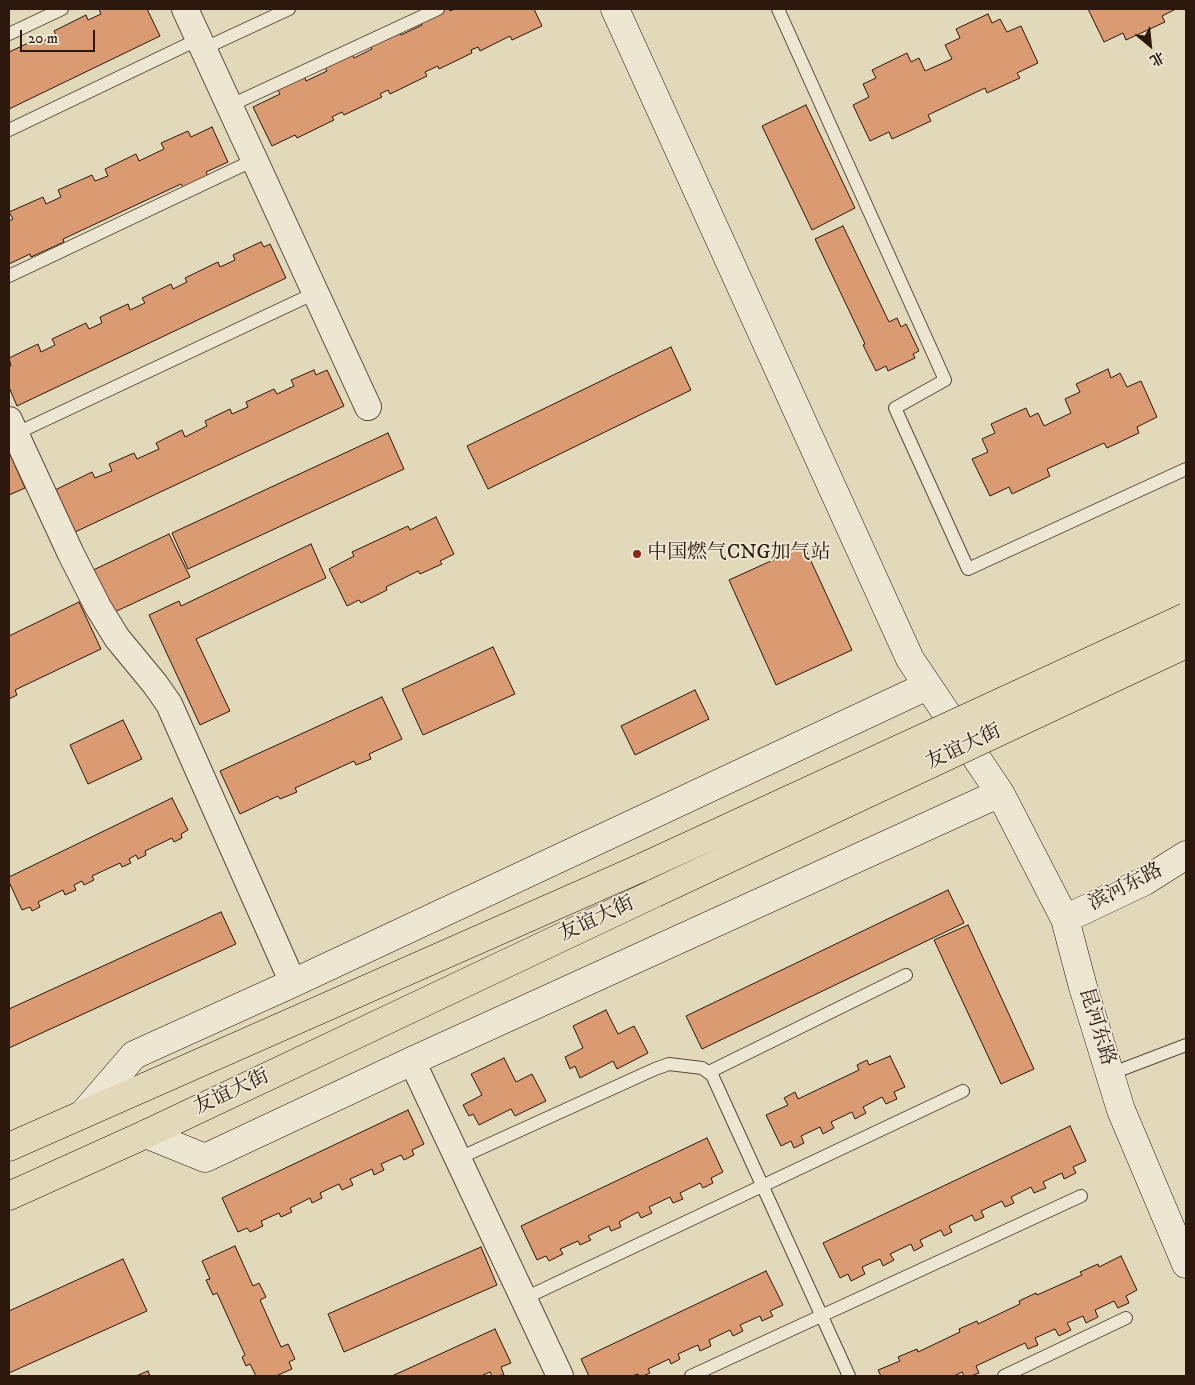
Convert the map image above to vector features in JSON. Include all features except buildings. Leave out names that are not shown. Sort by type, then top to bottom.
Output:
[{"type":"main road","name":"友谊大街","points":[[12,1144],[643,868],[1186,617]]},
{"type":"main road","name":"友谊大街","points":[[9,1196],[146,1134],[1186,644]]},
{"type":"street","points":[[185,9],[368,407]]},
{"type":"street","name":"昆河东路","points":[[615,9],[910,659],[1000,793],[1065,918],[1083,986],[1124,1118],[1186,1264]]},
{"type":"street","points":[[12,427],[71,554],[98,607],[117,638],[156,684],[169,704],[293,983]]},
{"type":"street","points":[[84,1113],[134,1055],[293,983],[927,686]]},
{"type":"street","points":[[146,1134],[205,1158],[412,1061],[1000,793]]},
{"type":"street","name":"滨河东路","points":[[1065,918],[1145,881],[1186,855]]},
{"type":"street","points":[[412,1061],[560,1376]]},
{"type":"lane","points":[[9,34],[62,9]]},
{"type":"lane","points":[[9,130],[201,44],[289,9]]},
{"type":"lane","points":[[229,106],[438,9]]},
{"type":"lane","points":[[778,9],[945,380],[895,408],[968,569],[1186,469]]},
{"type":"lane","points":[[9,276],[254,160]]},
{"type":"lane","points":[[12,427],[315,293]]},
{"type":"lane","points":[[709,1072],[906,975]]},
{"type":"lane","points":[[1110,1074],[1186,1045]]},
{"type":"lane","points":[[457,1159],[655,1069],[669,1064],[702,1068],[712,1075],[849,1376]]},
{"type":"lane","points":[[523,1299],[963,1091]]},
{"type":"lane","points":[[691,1376],[1081,1196]]},
{"type":"lane","points":[[1004,1376],[1126,1318]]},
{"type":"place","name":"中国燃气CNG加气站","points":[[637,554]]}]
